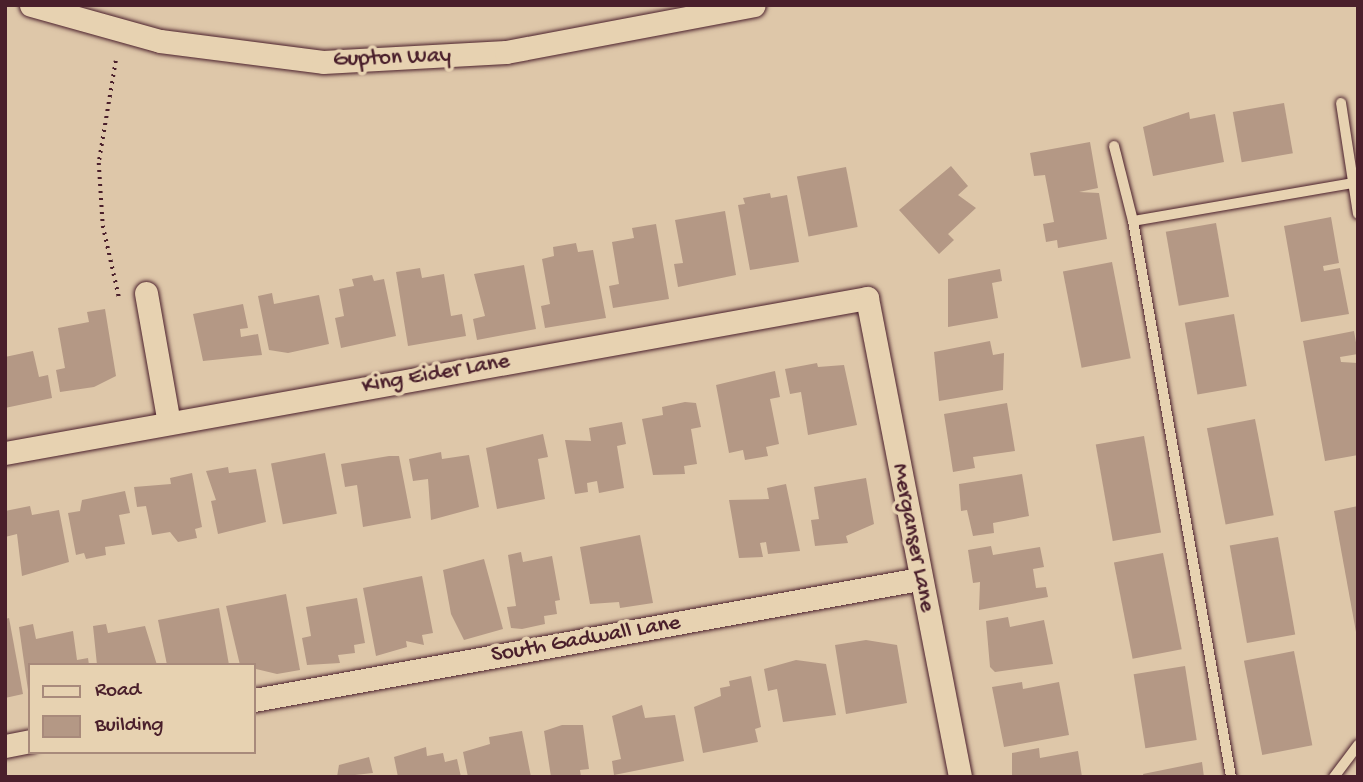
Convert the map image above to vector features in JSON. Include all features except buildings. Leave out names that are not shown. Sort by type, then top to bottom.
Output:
[{"type":"street","name":"Gupton Way","points":[[31,5],[160,41],[323,62],[506,52],[754,5]]},
{"type":"street","points":[[146,293],[169,423]]},
{"type":"street","name":"King Eider Lane","points":[[5,453],[867,298]]},
{"type":"street","name":"Merganser Lane","points":[[867,298],[919,579],[960,777]]},
{"type":"street","name":"South Gadwall Lane","points":[[256,700],[919,579]]},
{"type":"street","points":[[5,746],[28,741]]},
{"type":"lane","points":[[1341,103],[1358,214]]},
{"type":"lane","points":[[1114,146],[1133,221],[1231,777]]},
{"type":"lane","points":[[1133,221],[1352,183]]},
{"type":"lane","points":[[1334,777],[1358,745]]},
{"type":"path","points":[[116,61],[99,163],[103,226],[120,298]]}]
